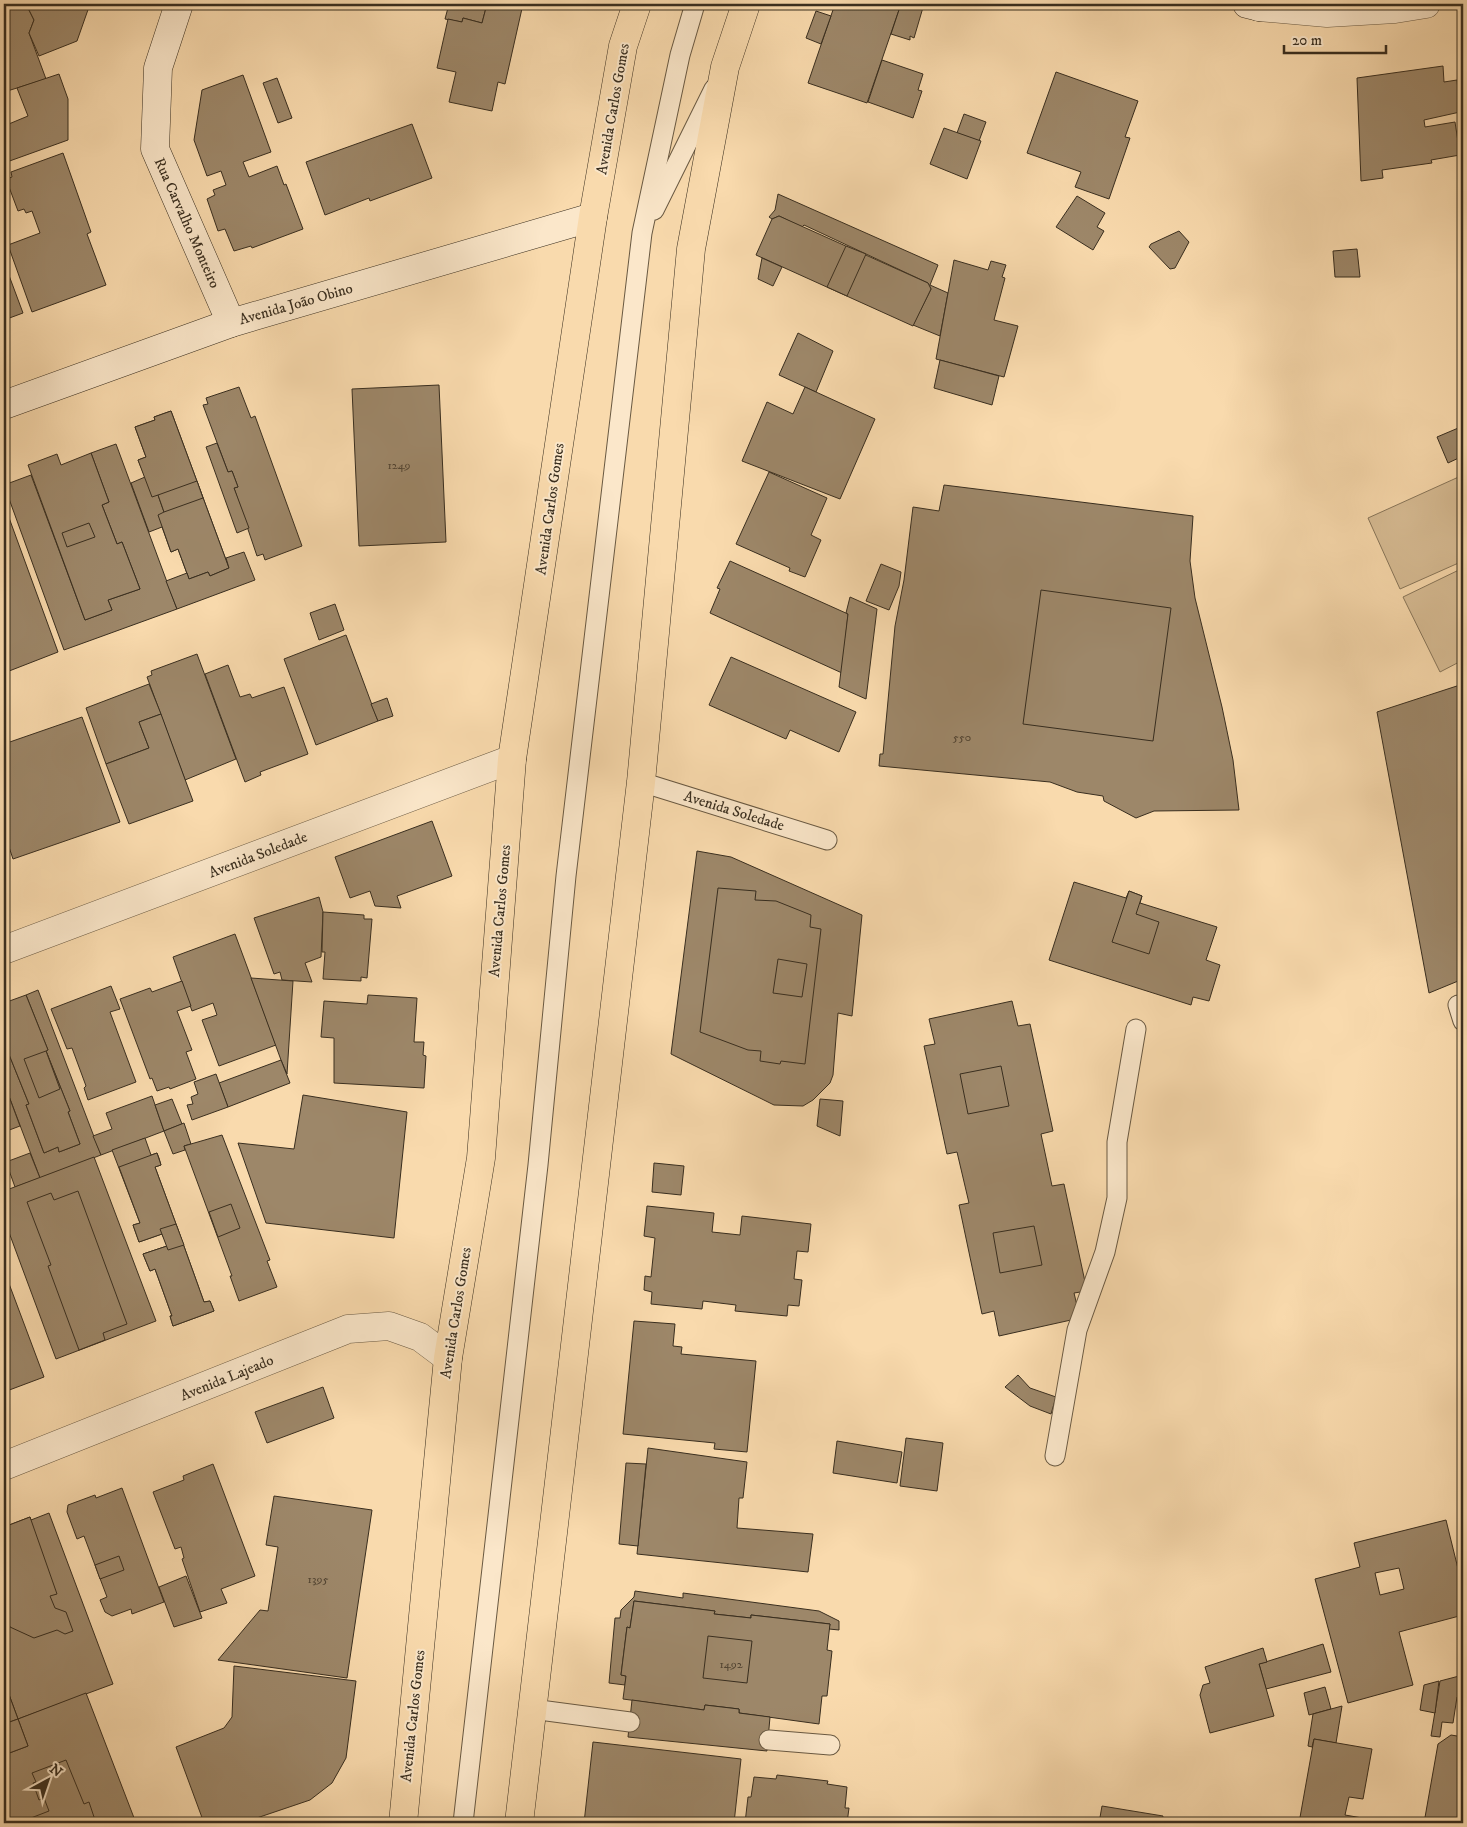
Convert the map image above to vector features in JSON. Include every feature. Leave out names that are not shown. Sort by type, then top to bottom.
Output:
[{"type":"main road","name":"Avenida Carlos Gomes","points":[[403,1823],[448,1358],[481,1158],[512,759],[593,217],[622,46],[636,4]]},
{"type":"main road","points":[[519,1823],[641,782],[690,249],[725,67],[746,4]]},
{"type":"street","name":"Rua Carvalho Monteiro","points":[[179,4],[158,68],[155,149],[231,323]]},
{"type":"street","points":[[1256,5],[1327,13],[1395,9],[1426,4]]},
{"type":"street","name":"Avenida João Obino","points":[[4,405],[231,323],[593,217]]},
{"type":"street","name":"Avenida Soledade","points":[[4,950],[512,759]]},
{"type":"street","name":"Avenida Lajeado","points":[[4,1466],[348,1329],[388,1326],[420,1338],[448,1358]]},
{"type":"lane","points":[[463,1823],[538,1165],[566,876],[642,233],[680,55],[695,4]]},
{"type":"lane","points":[[642,233],[725,67]]},
{"type":"lane","name":"Avenida Soledade","points":[[641,782],[827,840]]},
{"type":"lane","points":[[1055,1456],[1077,1330],[1105,1252],[1117,1198],[1118,1142],[1136,1029]]},
{"type":"lane","points":[[532,1709],[630,1722]]},
{"type":"lane","points":[[769,1740],[830,1745]]},
{"type":"shaded area","points":[[1463,475],[1463,561],[1400,589],[1368,518]]},
{"type":"shaded area","points":[[1463,568],[1463,660],[1440,672],[1403,597]]},
{"type":"building","points":[[4,4],[26,4],[34,20],[29,33],[46,79],[4,92]]},
{"type":"building","points":[[26,4],[90,4],[77,41],[39,56],[29,33],[34,20]]},
{"type":"building","points":[[449,4],[487,4],[482,23],[463,18],[462,22],[445,19]]},
{"type":"building","points":[[487,4],[523,4],[505,84],[498,82],[492,111],[449,102],[456,72],[437,68],[448,19],[462,22],[463,18],[482,23]]},
{"type":"building","points":[[835,4],[901,4],[867,103],[808,83]]},
{"type":"building","points":[[901,4],[924,4],[914,38],[910,36],[910,40],[891,34]]},
{"type":"building","points":[[816,11],[831,16],[821,44],[806,38]]},
{"type":"building","points":[[882,60],[923,74],[918,90],[922,91],[913,118],[868,102]]},
{"type":"building","points":[[1443,66],[1444,82],[1457,80],[1460,112],[1424,120],[1425,127],[1455,122],[1460,155],[1431,160],[1432,163],[1382,170],[1383,178],[1361,181],[1357,78]]},
{"type":"building","points":[[1056,72],[1138,101],[1125,137],[1130,138],[1109,199],[1075,187],[1081,172],[1027,153]]},
{"type":"building","points":[[59,74],[68,99],[68,140],[4,163],[4,126],[28,116],[17,88]]},
{"type":"building","points":[[243,75],[271,152],[243,162],[249,177],[277,166],[303,229],[252,248],[251,246],[234,251],[225,229],[218,231],[207,199],[215,195],[213,190],[226,185],[221,171],[207,176],[194,140],[202,90]]},
{"type":"building","points":[[277,78],[292,118],[278,123],[263,83]]},
{"type":"building","points":[[964,114],[986,122],[979,141],[957,133]]},
{"type":"building","points":[[412,124],[432,178],[370,201],[369,198],[325,215],[306,162]]},
{"type":"building","points":[[944,128],[981,141],[967,179],[930,164]]},
{"type":"building","points":[[63,153],[91,232],[87,234],[106,285],[32,312],[8,245],[40,233],[32,211],[26,213],[24,209],[18,211],[6,179],[12,177],[11,172]]},
{"type":"building","points":[[778,194],[938,265],[930,285],[948,293],[940,336],[913,325],[931,289],[928,283],[804,225],[802,227],[779,216],[772,219],[769,217],[775,210]]},
{"type":"building","points":[[1077,196],[1105,213],[1097,227],[1104,231],[1093,250],[1056,227]]},
{"type":"building","points":[[779,216],[928,283],[931,289],[913,326],[756,255],[772,219]]},
{"type":"building","points":[[1179,231],[1189,242],[1175,268],[1170,269],[1149,247],[1151,244]]},
{"type":"building","points":[[846,246],[866,254],[847,296],[827,287]]},
{"type":"building","points":[[1357,249],[1360,277],[1335,277],[1333,251]]},
{"type":"building","points":[[762,258],[782,267],[773,286],[758,279]]},
{"type":"building","points":[[954,260],[988,270],[991,261],[1006,265],[1002,277],[1005,278],[994,320],[1018,326],[1004,377],[936,359]]},
{"type":"building","points":[[4,262],[23,313],[4,320]]},
{"type":"building","points":[[798,333],[833,351],[816,392],[779,375]]},
{"type":"building","points":[[940,360],[999,376],[992,405],[934,388]]},
{"type":"building","points":[[439,385],[446,542],[359,546],[352,389]]},
{"type":"building","points":[[239,387],[251,418],[255,416],[302,546],[265,560],[263,554],[257,556],[234,488],[238,487],[232,471],[228,472],[203,405],[208,404],[206,398]]},
{"type":"building","points":[[805,387],[875,419],[840,499],[742,461],[767,402],[793,414]]},
{"type":"building","points":[[171,411],[229,568],[210,576],[208,572],[189,579],[178,549],[171,552],[162,527],[149,532],[131,483],[145,477],[138,460],[146,457],[135,427],[155,420],[154,417]]},
{"type":"building","points":[[171,411],[229,568],[210,576],[208,572],[189,579],[178,549],[171,552],[158,515],[164,512],[158,495],[152,497],[138,460],[146,457],[135,427],[155,420],[154,417]]},
{"type":"building","points":[[1463,426],[1463,456],[1448,463],[1437,437]]},
{"type":"building","points":[[217,443],[228,472],[232,471],[238,487],[234,488],[249,528],[237,533],[206,447]]},
{"type":"building","points":[[116,444],[177,609],[64,650],[4,485],[31,475],[85,620],[112,610],[108,600],[140,589],[122,542],[117,544],[102,505],[109,502],[91,453]]},
{"type":"building","points":[[91,453],[109,502],[102,505],[117,544],[122,542],[140,589],[108,600],[112,610],[85,620],[28,465],[57,454],[61,465]]},
{"type":"building","points":[[769,472],[827,498],[811,535],[821,540],[805,577],[789,571],[790,568],[736,544]]},
{"type":"building","points":[[197,481],[203,498],[164,512],[158,495]]},
{"type":"building","points":[[944,485],[1193,516],[1190,561],[1195,598],[1233,760],[1239,810],[1154,811],[1136,818],[1104,801],[1103,796],[1077,792],[1050,782],[879,766],[880,754],[883,754],[895,626],[904,580],[913,507],[939,511]]},
{"type":"building","points":[[4,504],[58,652],[4,673]]},
{"type":"building","points":[[89,523],[95,537],[67,547],[62,533]]},
{"type":"building","points":[[244,552],[255,580],[177,609],[166,581],[187,573],[189,579],[208,572],[210,576],[229,568],[226,558]]},
{"type":"building","points":[[730,561],[848,614],[842,673],[710,613],[720,589],[717,588]]},
{"type":"building","points":[[881,564],[901,572],[899,586],[889,610],[866,601]]},
{"type":"building","points":[[1041,590],[1171,608],[1153,741],[1023,724]]},
{"type":"building","points":[[850,597],[877,609],[866,699],[839,687],[848,614],[846,613]]},
{"type":"building","points":[[335,604],[344,630],[319,640],[310,613]]},
{"type":"building","points":[[346,635],[378,721],[316,745],[284,659]]},
{"type":"building","points":[[197,654],[236,759],[185,780],[147,677],[152,675],[151,671]]},
{"type":"building","points":[[731,657],[856,712],[839,752],[790,730],[786,739],[709,705]]},
{"type":"building","points":[[228,665],[240,697],[250,694],[252,698],[284,687],[308,754],[260,772],[261,775],[245,782],[205,674]]},
{"type":"building","points":[[149,684],[161,714],[139,722],[149,748],[106,764],[86,708]]},
{"type":"building","points":[[1463,684],[1463,979],[1429,993],[1377,712]]},
{"type":"building","points":[[387,698],[393,716],[378,721],[371,704]]},
{"type":"building","points":[[161,714],[193,801],[129,824],[106,764],[149,748],[139,722]]},
{"type":"building","points":[[82,717],[120,822],[13,859],[4,832],[4,744]]},
{"type":"building","points":[[432,821],[452,876],[397,896],[401,908],[375,906],[370,891],[350,898],[335,857]]},
{"type":"building","points":[[697,851],[731,857],[862,915],[852,1016],[838,1013],[833,1075],[830,1083],[813,1100],[803,1106],[774,1105],[671,1054]]},
{"type":"building","points":[[1074,882],[1126,898],[1129,891],[1142,896],[1140,903],[1217,927],[1206,960],[1220,965],[1209,1001],[1193,997],[1191,1005],[1049,960]]},
{"type":"building","points":[[718,888],[756,891],[755,900],[776,901],[811,915],[810,927],[821,929],[805,1064],[781,1061],[780,1064],[760,1061],[761,1051],[748,1050],[700,1032]]},
{"type":"building","points":[[1129,891],[1142,896],[1136,914],[1159,922],[1149,954],[1112,942]]},
{"type":"building","points":[[319,897],[323,912],[321,957],[305,963],[312,982],[282,980],[280,972],[274,974],[254,918]]},
{"type":"building","points":[[323,912],[364,915],[364,919],[372,919],[367,978],[361,977],[361,981],[323,979],[325,952],[322,952]]},
{"type":"building","points":[[235,934],[276,1045],[219,1066],[202,1020],[217,1015],[213,1003],[192,1011],[173,957]]},
{"type":"building","points":[[778,959],[807,964],[802,997],[773,993]]},
{"type":"building","points":[[251,978],[293,981],[287,1074],[281,1060]]},
{"type":"building","points":[[182,981],[191,1006],[177,1011],[192,1050],[186,1052],[196,1079],[170,1089],[169,1087],[157,1091],[152,1078],[150,1079],[120,999],[150,988],[152,992]]},
{"type":"building","points":[[111,986],[120,1009],[110,1012],[136,1082],[88,1100],[84,1088],[86,1086],[72,1048],[67,1049],[51,1009]]},
{"type":"building","points":[[38,990],[101,1155],[40,1178],[4,1083],[4,1042],[29,1104],[26,1105],[44,1153],[58,1147],[59,1152],[80,1144],[68,1112],[70,1111],[46,1051],[48,1050],[26,995]]},
{"type":"building","points":[[26,995],[48,1050],[46,1051],[70,1111],[68,1112],[80,1144],[59,1152],[58,1147],[44,1153],[26,1105],[29,1104],[4,1042],[4,1003]]},
{"type":"building","points":[[368,995],[417,998],[414,1042],[424,1042],[423,1055],[426,1056],[424,1088],[334,1083],[334,1038],[321,1037],[324,1001],[367,1004]]},
{"type":"building","points":[[1012,1001],[1018,1026],[1030,1024],[1053,1131],[1041,1134],[1052,1186],[1064,1184],[1087,1291],[1074,1293],[1080,1318],[999,1336],[994,1311],[982,1314],[959,1205],[969,1203],[957,1152],[947,1154],[924,1046],[935,1044],[929,1019]]},
{"type":"building","points":[[46,1051],[60,1089],[39,1098],[24,1059]]},
{"type":"building","points":[[281,1060],[290,1083],[228,1107],[219,1083]]},
{"type":"building","points":[[1001,1066],[1009,1106],[968,1114],[960,1074]]},
{"type":"building","points":[[216,1074],[228,1107],[192,1120],[187,1105],[193,1104],[191,1097],[198,1094],[194,1082]]},
{"type":"building","points":[[4,1083],[20,1126],[4,1132]]},
{"type":"building","points":[[303,1095],[407,1112],[394,1238],[266,1223],[238,1143],[294,1149]]},
{"type":"building","points":[[152,1096],[164,1131],[101,1155],[93,1136],[112,1129],[106,1113]]},
{"type":"building","points":[[172,1099],[182,1124],[164,1131],[155,1105]]},
{"type":"building","points":[[820,1099],[843,1101],[840,1136],[817,1126]]},
{"type":"building","points":[[184,1123],[191,1144],[184,1146],[185,1150],[173,1154],[164,1131]]},
{"type":"building","points":[[222,1135],[270,1260],[267,1261],[277,1287],[239,1301],[230,1276],[232,1276],[184,1146]]},
{"type":"building","points":[[145,1138],[151,1155],[157,1153],[159,1158],[161,1165],[155,1167],[204,1302],[210,1301],[214,1311],[173,1326],[170,1316],[172,1316],[155,1269],[150,1271],[143,1254],[167,1246],[165,1240],[162,1234],[139,1242],[133,1225],[140,1223],[112,1150]]},
{"type":"building","points":[[30,1153],[40,1178],[15,1187],[6,1162]]},
{"type":"building","points":[[157,1153],[161,1165],[155,1167],[204,1302],[210,1301],[214,1311],[173,1326],[170,1316],[172,1316],[155,1269],[150,1271],[143,1254],[167,1246],[165,1240],[162,1234],[139,1242],[133,1225],[140,1223],[119,1167]]},
{"type":"building","points":[[94,1157],[156,1321],[56,1359],[4,1219],[4,1191]]},
{"type":"building","points":[[654,1163],[684,1166],[681,1195],[652,1192]]},
{"type":"building","points":[[78,1191],[127,1324],[103,1333],[105,1340],[79,1350],[48,1266],[51,1265],[27,1202],[51,1193],[54,1200]]},
{"type":"building","points":[[231,1204],[240,1228],[218,1237],[209,1212]]},
{"type":"building","points":[[647,1206],[714,1213],[712,1232],[740,1235],[742,1216],[811,1224],[808,1252],[797,1251],[794,1279],[802,1280],[799,1306],[788,1305],[787,1316],[735,1311],[736,1305],[703,1301],[702,1309],[651,1304],[652,1292],[644,1290],[645,1276],[651,1277],[655,1238],[644,1236]]},
{"type":"building","points":[[176,1224],[184,1245],[168,1250],[160,1229]]},
{"type":"building","points":[[1034,1226],[1042,1265],[1000,1273],[993,1233]]},
{"type":"building","points":[[4,1258],[9,1272],[5,1273],[44,1377],[4,1392]]},
{"type":"building","points":[[634,1321],[675,1324],[673,1346],[682,1347],[681,1354],[756,1361],[747,1452],[714,1449],[715,1443],[623,1434]]},
{"type":"building","points":[[1018,1375],[1030,1388],[1056,1397],[1051,1414],[1030,1406],[1005,1387]]},
{"type":"building","points":[[323,1387],[334,1418],[267,1443],[255,1412]]},
{"type":"building","points":[[906,1438],[943,1443],[937,1491],[900,1486]]},
{"type":"building","points":[[837,1441],[902,1452],[897,1483],[833,1473]]},
{"type":"building","points":[[648,1448],[747,1462],[743,1498],[739,1498],[737,1528],[813,1534],[808,1572],[637,1554]]},
{"type":"building","points":[[626,1463],[646,1464],[638,1546],[619,1544]]},
{"type":"building","points":[[213,1464],[255,1576],[221,1589],[227,1603],[200,1612],[182,1559],[184,1558],[181,1547],[175,1549],[153,1492],[184,1480],[183,1476]]},
{"type":"building","points":[[122,1488],[164,1602],[132,1614],[131,1609],[112,1616],[105,1612],[100,1600],[107,1597],[84,1536],[77,1539],[67,1512],[68,1505],[95,1495],[96,1498]]},
{"type":"building","points":[[274,1496],[372,1510],[347,1678],[218,1660],[260,1610],[268,1611],[278,1547],[266,1545]]},
{"type":"building","points":[[49,1513],[113,1684],[18,1719],[4,1681],[4,1527],[30,1517],[31,1520]]},
{"type":"building","points":[[30,1517],[57,1594],[50,1596],[55,1608],[66,1612],[73,1631],[65,1634],[57,1630],[34,1638],[10,1627],[4,1609],[4,1527]]},
{"type":"building","points":[[1446,1520],[1463,1589],[1463,1615],[1399,1632],[1413,1685],[1348,1703],[1315,1579],[1360,1567],[1354,1543]],"holes":[[[1399,1568],[1404,1589],[1380,1595],[1375,1573]]]},
{"type":"building","points":[[119,1556],[124,1570],[100,1579],[95,1565]]},
{"type":"building","points":[[186,1576],[202,1618],[174,1627],[159,1587]]},
{"type":"building","points":[[635,1591],[683,1598],[683,1593],[819,1611],[839,1621],[839,1630],[829,1629],[830,1624],[751,1615],[751,1618],[714,1614],[715,1611],[634,1601],[630,1628],[627,1627],[621,1675],[626,1676],[625,1685],[609,1683],[615,1618],[620,1618],[621,1610],[634,1597]]},
{"type":"building","points":[[634,1601],[715,1611],[714,1614],[751,1618],[751,1615],[830,1624],[827,1650],[832,1651],[827,1696],[822,1696],[819,1724],[739,1713],[739,1709],[705,1705],[704,1710],[623,1699],[626,1676],[621,1675],[627,1627],[630,1628]]},
{"type":"building","points":[[708,1636],[752,1641],[747,1683],[703,1678]]},
{"type":"building","points":[[1323,1644],[1331,1672],[1266,1689],[1259,1664]]},
{"type":"building","points":[[1263,1648],[1267,1662],[1259,1664],[1274,1716],[1210,1733],[1200,1695],[1203,1685],[1210,1683],[1205,1667]]},
{"type":"building","points":[[234,1666],[356,1681],[346,1758],[332,1783],[310,1800],[242,1823],[204,1823],[176,1747],[224,1728],[232,1717]]},
{"type":"building","points":[[1463,1675],[1463,1696],[1457,1697],[1453,1723],[1442,1722],[1440,1737],[1431,1736],[1440,1681]]},
{"type":"building","points":[[4,1681],[18,1719],[4,1724]]},
{"type":"building","points":[[1439,1681],[1435,1713],[1420,1710],[1424,1685]]},
{"type":"building","points":[[1325,1687],[1331,1709],[1309,1715],[1304,1693]]},
{"type":"building","points":[[86,1693],[136,1823],[4,1823],[4,1755],[28,1746],[18,1719]]},
{"type":"building","points":[[632,1700],[704,1710],[705,1705],[739,1709],[739,1713],[770,1717],[767,1751],[628,1737]]},
{"type":"building","points":[[1342,1706],[1336,1743],[1314,1739],[1312,1747],[1308,1746],[1313,1714]]},
{"type":"building","points":[[18,1719],[28,1746],[4,1755],[4,1724]]},
{"type":"building","points":[[1451,1735],[1463,1737],[1463,1823],[1424,1823],[1438,1744]]},
{"type":"building","points":[[1314,1739],[1372,1749],[1363,1799],[1349,1797],[1345,1815],[1391,1823],[1299,1823]]},
{"type":"building","points":[[593,1742],[741,1759],[734,1823],[584,1823]]},
{"type":"building","points":[[66,1760],[84,1804],[89,1802],[96,1823],[18,1823],[49,1811],[44,1798],[39,1800],[33,1783],[36,1782],[32,1773]]},
{"type":"building","points":[[777,1775],[828,1781],[827,1784],[847,1787],[845,1808],[849,1808],[847,1823],[745,1823],[748,1797],[751,1797],[754,1777],[776,1779]]},
{"type":"building","points":[[1102,1806],[1163,1816],[1162,1823],[1099,1823]]}]
